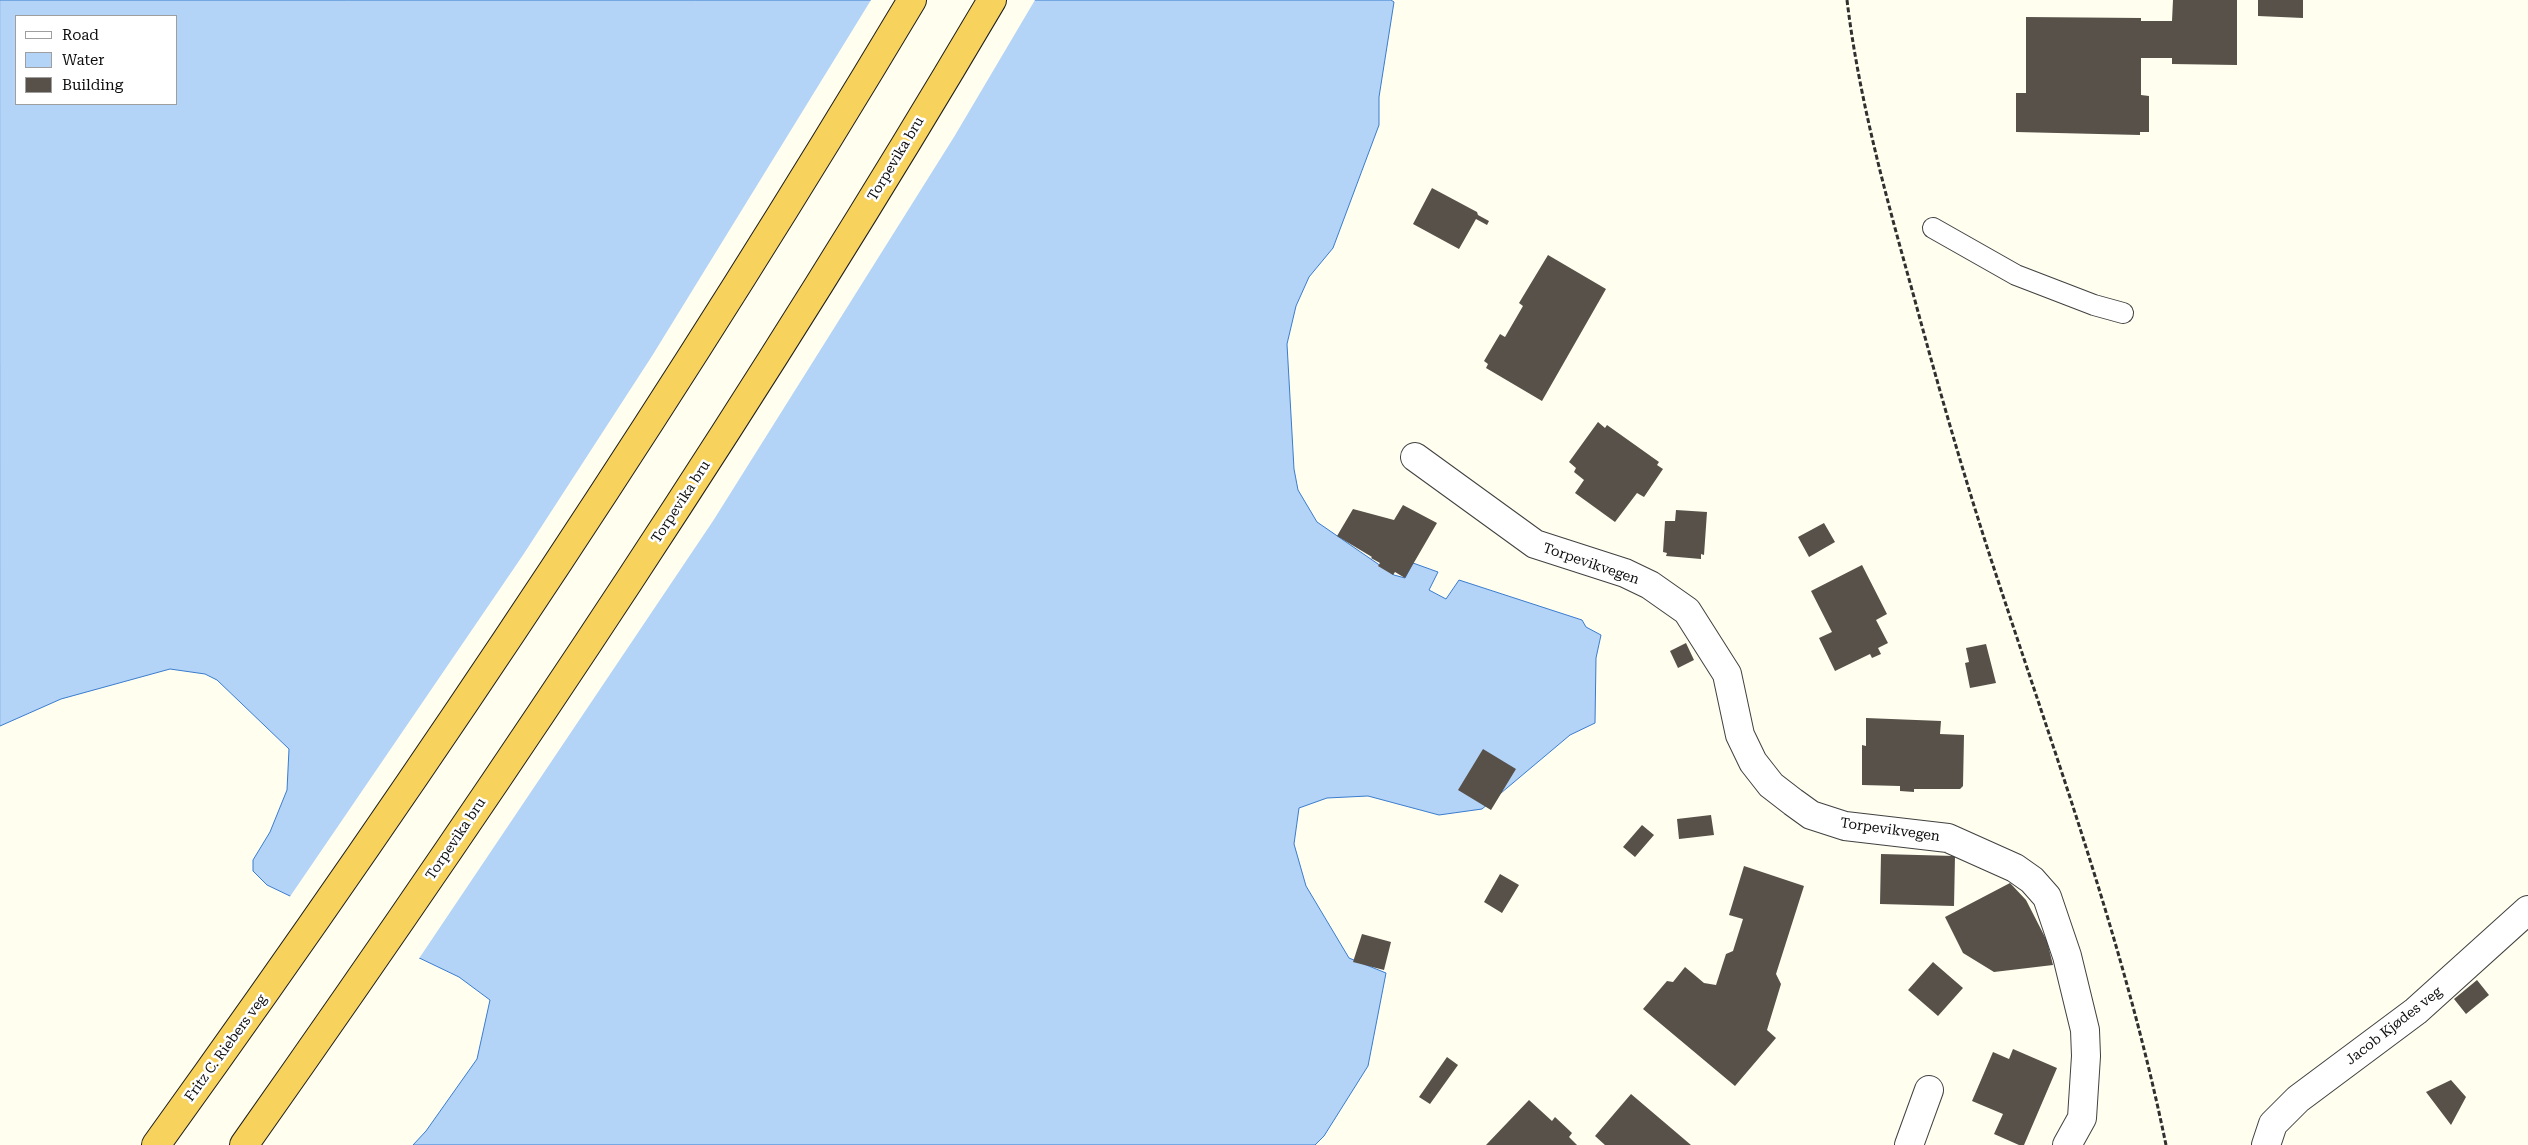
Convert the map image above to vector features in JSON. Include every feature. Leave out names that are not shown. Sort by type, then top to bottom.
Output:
[{"type":"highway","name":"Fritz C. Riebers veg","points":[[156,1145],[296,951],[555,567],[678,378],[912,0]]},
{"type":"highway","name":"Torpevika bru","points":[[244,1145],[351,993],[632,577],[835,259],[992,0]]},
{"type":"street","name":"Torpevikvegen","points":[[1415,457],[1534,544],[1625,573],[1650,585],[1687,611],[1727,674],[1740,735],[1753,762],[1771,785],[1811,815],[1845,826],[1948,838],[2014,868],[2032,880],[2047,897],[2067,956],[2085,1030],[2086,1056],[2082,1118],[2067,1145]]},
{"type":"street","name":"Jacob Kjødes veg","points":[[2266,1145],[2273,1124],[2298,1099],[2416,1011],[2528,910]]},
{"type":"street","points":[[1909,1145],[1929,1090]]},
{"type":"lane","points":[[1933,228],[2016,275],[2094,305],[2122,312]]},
{"type":"path","points":[[1847,0],[1870,124],[1895,228],[1928,349],[1988,548],[2070,791],[2105,904],[2148,1059],[2166,1145]]},
{"type":"water","points":[[0,0],[1391,0],[1394,2],[1379,97],[1379,125],[1333,248],[1309,277],[1296,306],[1287,344],[1294,469],[1298,490],[1317,522],[1394,575],[1405,578],[1413,563],[1438,572],[1429,590],[1446,599],[1459,580],[1582,620],[1586,627],[1601,635],[1596,658],[1595,723],[1570,735],[1482,809],[1439,815],[1368,796],[1327,798],[1299,808],[1294,844],[1306,886],[1349,958],[1386,973],[1368,1066],[1324,1136],[1315,1145],[413,1145],[426,1131],[477,1059],[490,1000],[459,977],[267,885],[253,871],[253,860],[270,832],[287,790],[289,749],[217,680],[205,674],[170,669],[61,699],[0,726]]},
{"type":"pier","points":[[871,0],[1035,0],[954,137],[713,521],[418,960],[289,898],[523,555],[652,356]]},
{"type":"building","points":[[2173,0],[2237,0],[2237,65],[2172,64],[2172,58],[2141,58],[2141,95],[2149,96],[2149,132],[2140,132],[2140,135],[2016,132],[2016,93],[2026,93],[2026,17],[2141,18],[2141,21],[2172,21]]},
{"type":"building","points":[[2258,0],[2303,0],[2303,18],[2258,16]]},
{"type":"building","points":[[1432,188],[1477,212],[1478,215],[1489,221],[1487,225],[1476,219],[1459,249],[1413,224]]},
{"type":"building","points":[[1548,255],[1606,289],[1542,401],[1486,368],[1488,364],[1484,361],[1500,334],[1505,337],[1523,306],[1519,303]]},
{"type":"building","points":[[1598,422],[1605,428],[1607,425],[1659,462],[1657,465],[1663,469],[1644,497],[1637,493],[1615,522],[1575,493],[1584,480],[1574,472],[1576,468],[1569,462]]},
{"type":"building","points":[[1403,505],[1437,523],[1405,578],[1395,572],[1393,575],[1378,566],[1380,563],[1372,557],[1337,536],[1353,509],[1394,520]]},
{"type":"building","points":[[1676,510],[1707,512],[1704,555],[1701,554],[1701,559],[1666,556],[1667,553],[1663,552],[1665,521],[1675,521]]},
{"type":"building","points":[[1824,523],[1835,542],[1809,557],[1798,537]]},
{"type":"building","points":[[1862,565],[1887,614],[1876,620],[1888,643],[1878,648],[1881,654],[1872,658],[1870,654],[1835,671],[1819,638],[1832,632],[1811,591]]},
{"type":"building","points":[[1686,643],[1694,660],[1678,668],[1670,651]]},
{"type":"building","points":[[1986,644],[1996,683],[1970,688],[1965,663],[1969,662],[1966,648]]},
{"type":"building","points":[[1866,718],[1941,721],[1940,734],[1964,735],[1963,786],[1960,789],[1914,789],[1914,792],[1900,791],[1900,786],[1862,785],[1862,745],[1866,746]]},
{"type":"building","points":[[1483,749],[1516,769],[1491,810],[1458,790]]},
{"type":"building","points":[[1711,815],[1714,835],[1679,839],[1677,819]]},
{"type":"building","points":[[1642,825],[1654,835],[1635,857],[1623,847]]},
{"type":"building","points":[[1881,854],[1955,856],[1954,906],[1880,904]]},
{"type":"building","points":[[1744,866],[1804,886],[1776,974],[1781,984],[1767,1030],[1776,1038],[1735,1086],[1643,1009],[1667,981],[1673,982],[1685,967],[1704,983],[1716,985],[1726,954],[1733,951],[1743,919],[1729,915]]},
{"type":"building","points":[[1500,874],[1519,885],[1502,913],[1484,902]]},
{"type":"building","points":[[2010,883],[2026,900],[2047,941],[2053,965],[1994,972],[1963,953],[1945,917]]},
{"type":"building","points":[[1362,934],[1391,942],[1384,970],[1353,962]]},
{"type":"building","points":[[1933,962],[1963,988],[1938,1016],[1908,990]]},
{"type":"building","points":[[2477,980],[2489,995],[2466,1014],[2454,999]]},
{"type":"building","points":[[2013,1049],[2057,1068],[2024,1145],[2019,1145],[1994,1134],[2003,1114],[1972,1101],[1993,1052],[2009,1059]]},
{"type":"building","points":[[1447,1057],[1458,1065],[1430,1104],[1419,1097]]},
{"type":"building","points":[[2451,1080],[2466,1097],[2451,1125],[2426,1092]]},
{"type":"building","points":[[1631,1094],[1691,1145],[1605,1145],[1595,1136]]},
{"type":"building","points":[[1529,1100],[1552,1121],[1555,1117],[1572,1133],[1569,1137],[1577,1145],[1486,1145]]}]
